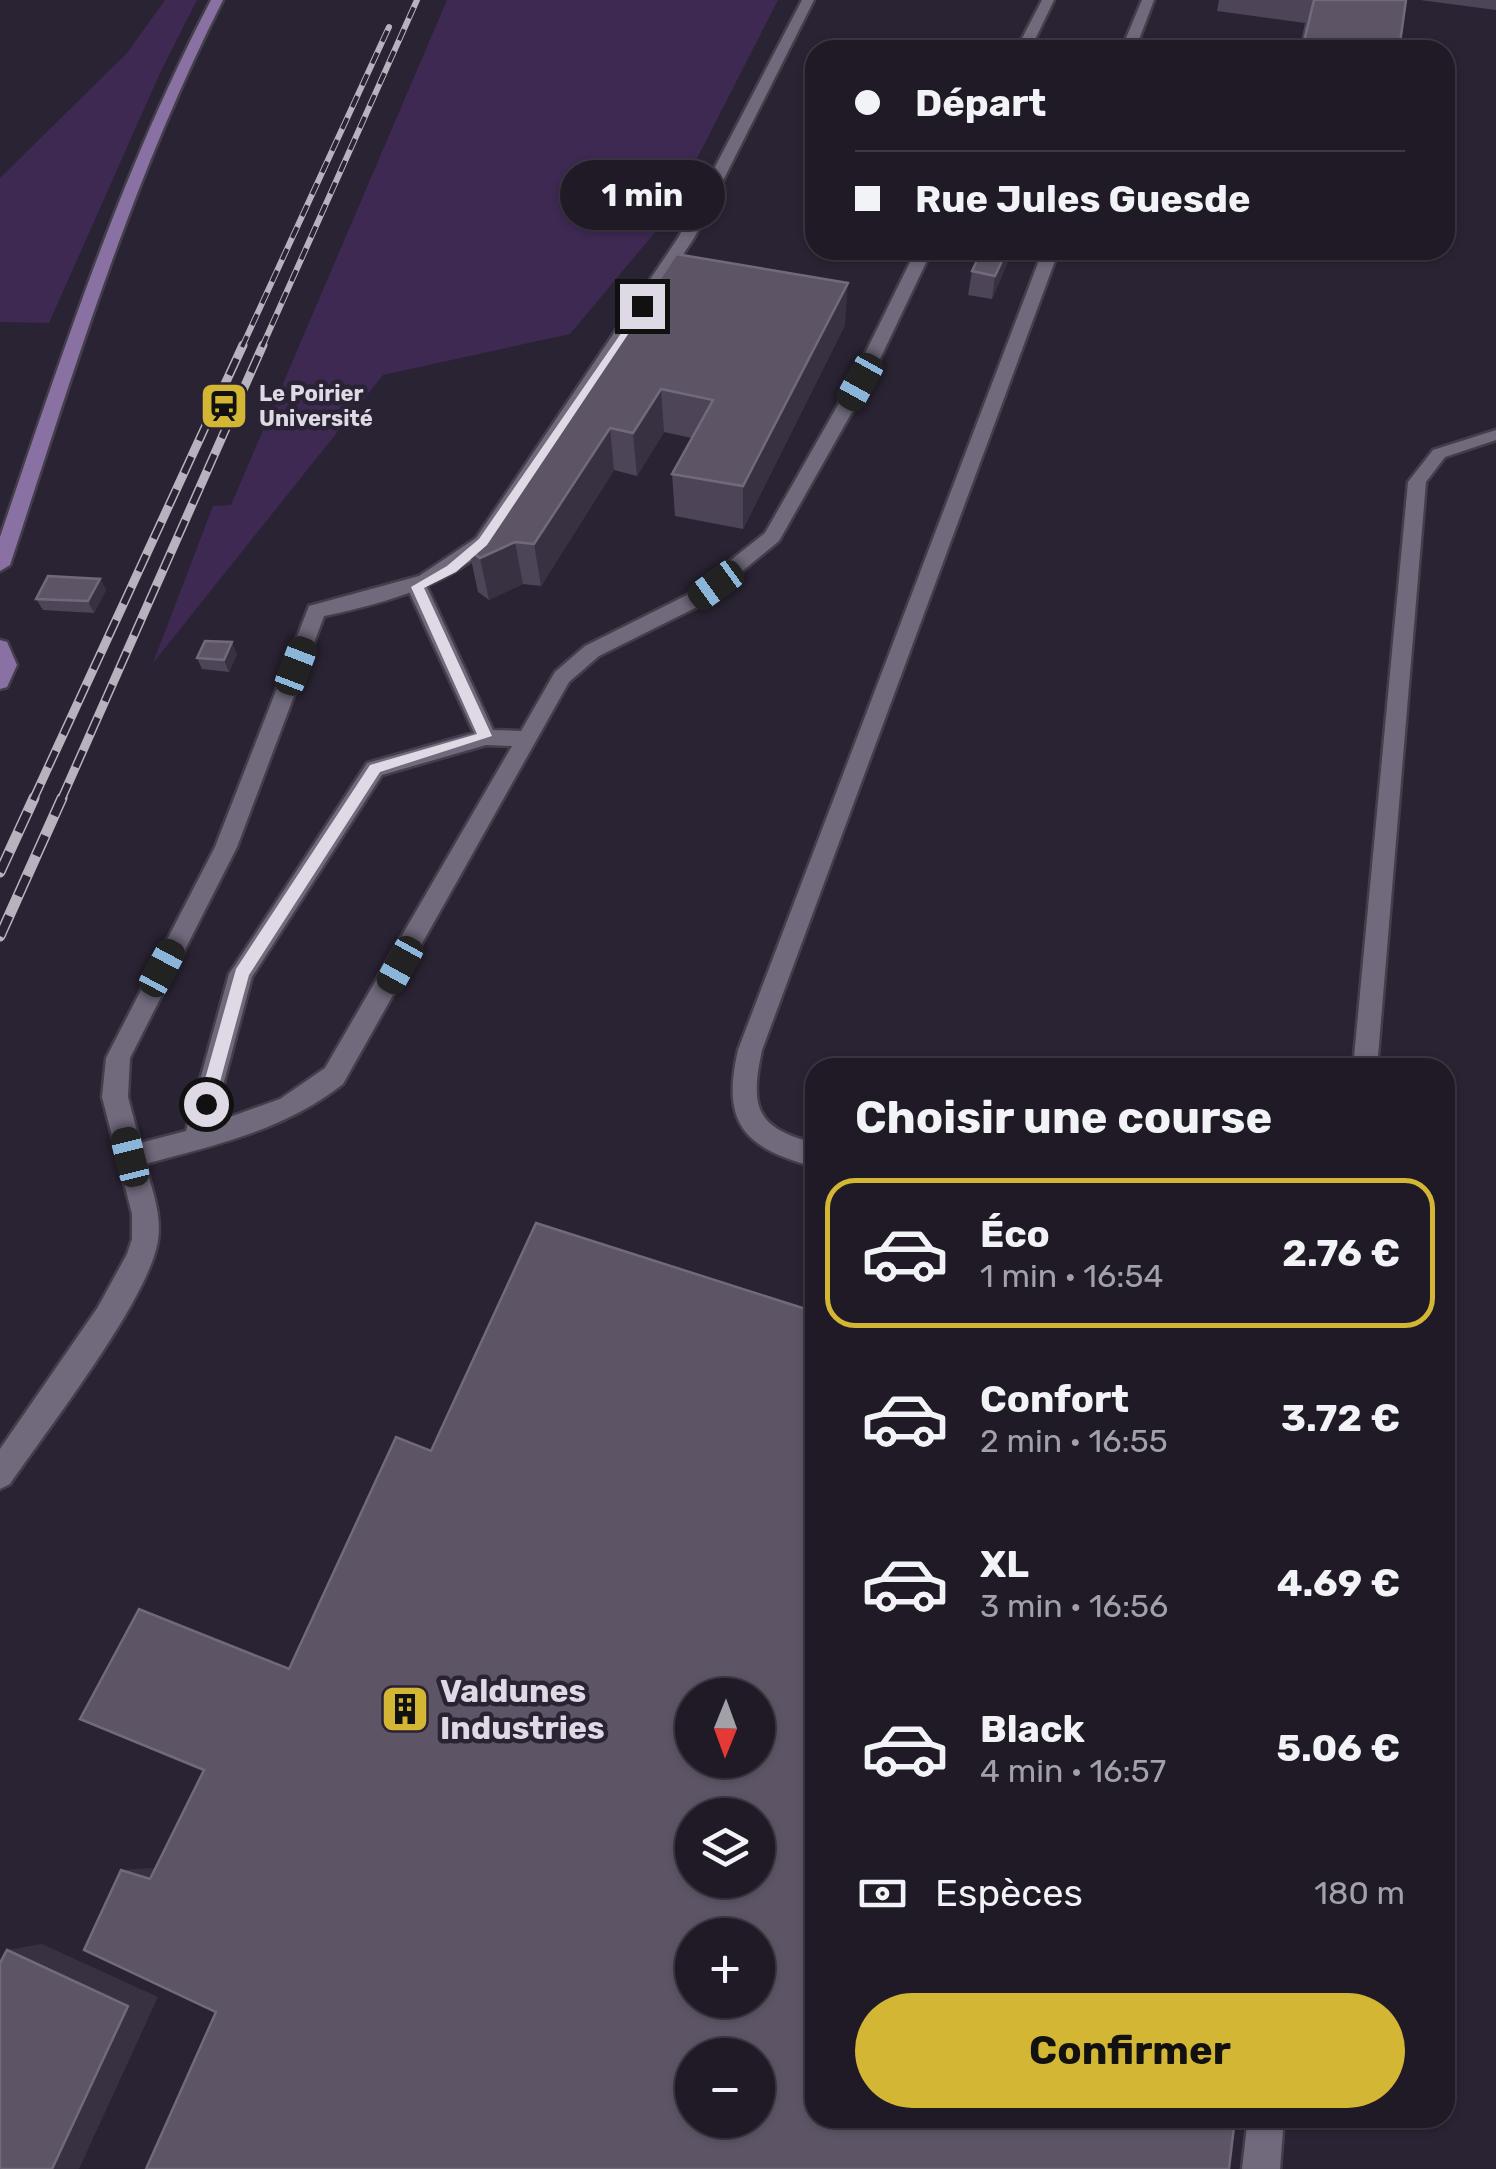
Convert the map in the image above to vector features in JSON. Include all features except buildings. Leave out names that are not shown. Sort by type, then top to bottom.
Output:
[{"type":"street","points":[[0,565],[136,173],[174,82],[217,0]]},
{"type":"street","points":[[0,1474],[108,1316],[140,1258],[145,1214],[115,1098],[118,1058],[226,847],[316,611],[417,587],[452,569],[483,542],[706,205],[808,0]]},
{"type":"street","points":[[1028,40],[1048,0]]},
{"type":"street","points":[[1132,40],[1148,0]]},
{"type":"street","points":[[130,1157],[283,1111],[320,1090],[334,1076],[569,668],[592,651],[694,600],[772,537],[860,382],[919,260]]},
{"type":"street","points":[[805,1151],[775,1143],[754,1126],[742,1106],[750,1050],[1047,260]]},
{"type":"street","points":[[1366,1058],[1418,482],[1428,461],[1439,452],[1496,436]]},
{"type":"street","points":[[417,587],[486,736]]},
{"type":"street","points":[[0,647],[7,665],[0,682]]},
{"type":"street","points":[[197,1137],[241,974],[375,768],[486,736],[527,740]]},
{"type":"street","points":[[1261,2169],[1265,2128]]},
{"type":"shaded area","points":[[165,0],[197,0],[160,73],[49,323],[0,322],[0,178],[127,53]]},
{"type":"shaded area","points":[[447,0],[778,0],[666,219],[570,334],[383,375],[153,663],[213,506],[231,505]]},
{"type":"railway","points":[[262,347],[417,0]]},
{"type":"railway","points":[[242,347],[389,27]]},
{"type":"railway","points":[[33,800],[243,345]]},
{"type":"railway","points":[[61,800],[263,345]]},
{"type":"railway","points":[[0,872],[34,798]]},
{"type":"railway","points":[[0,936],[62,798]]},
{"type":"place","name":"Le Poirier Université","points":[[224,406]]},
{"type":"place","name":"Valdunes Industries","points":[[405,1709]]},
{"type":"route","points":[[206,1104],[241,974],[375,768],[486,736],[417,587],[452,569],[483,542],[642,306]]}]
